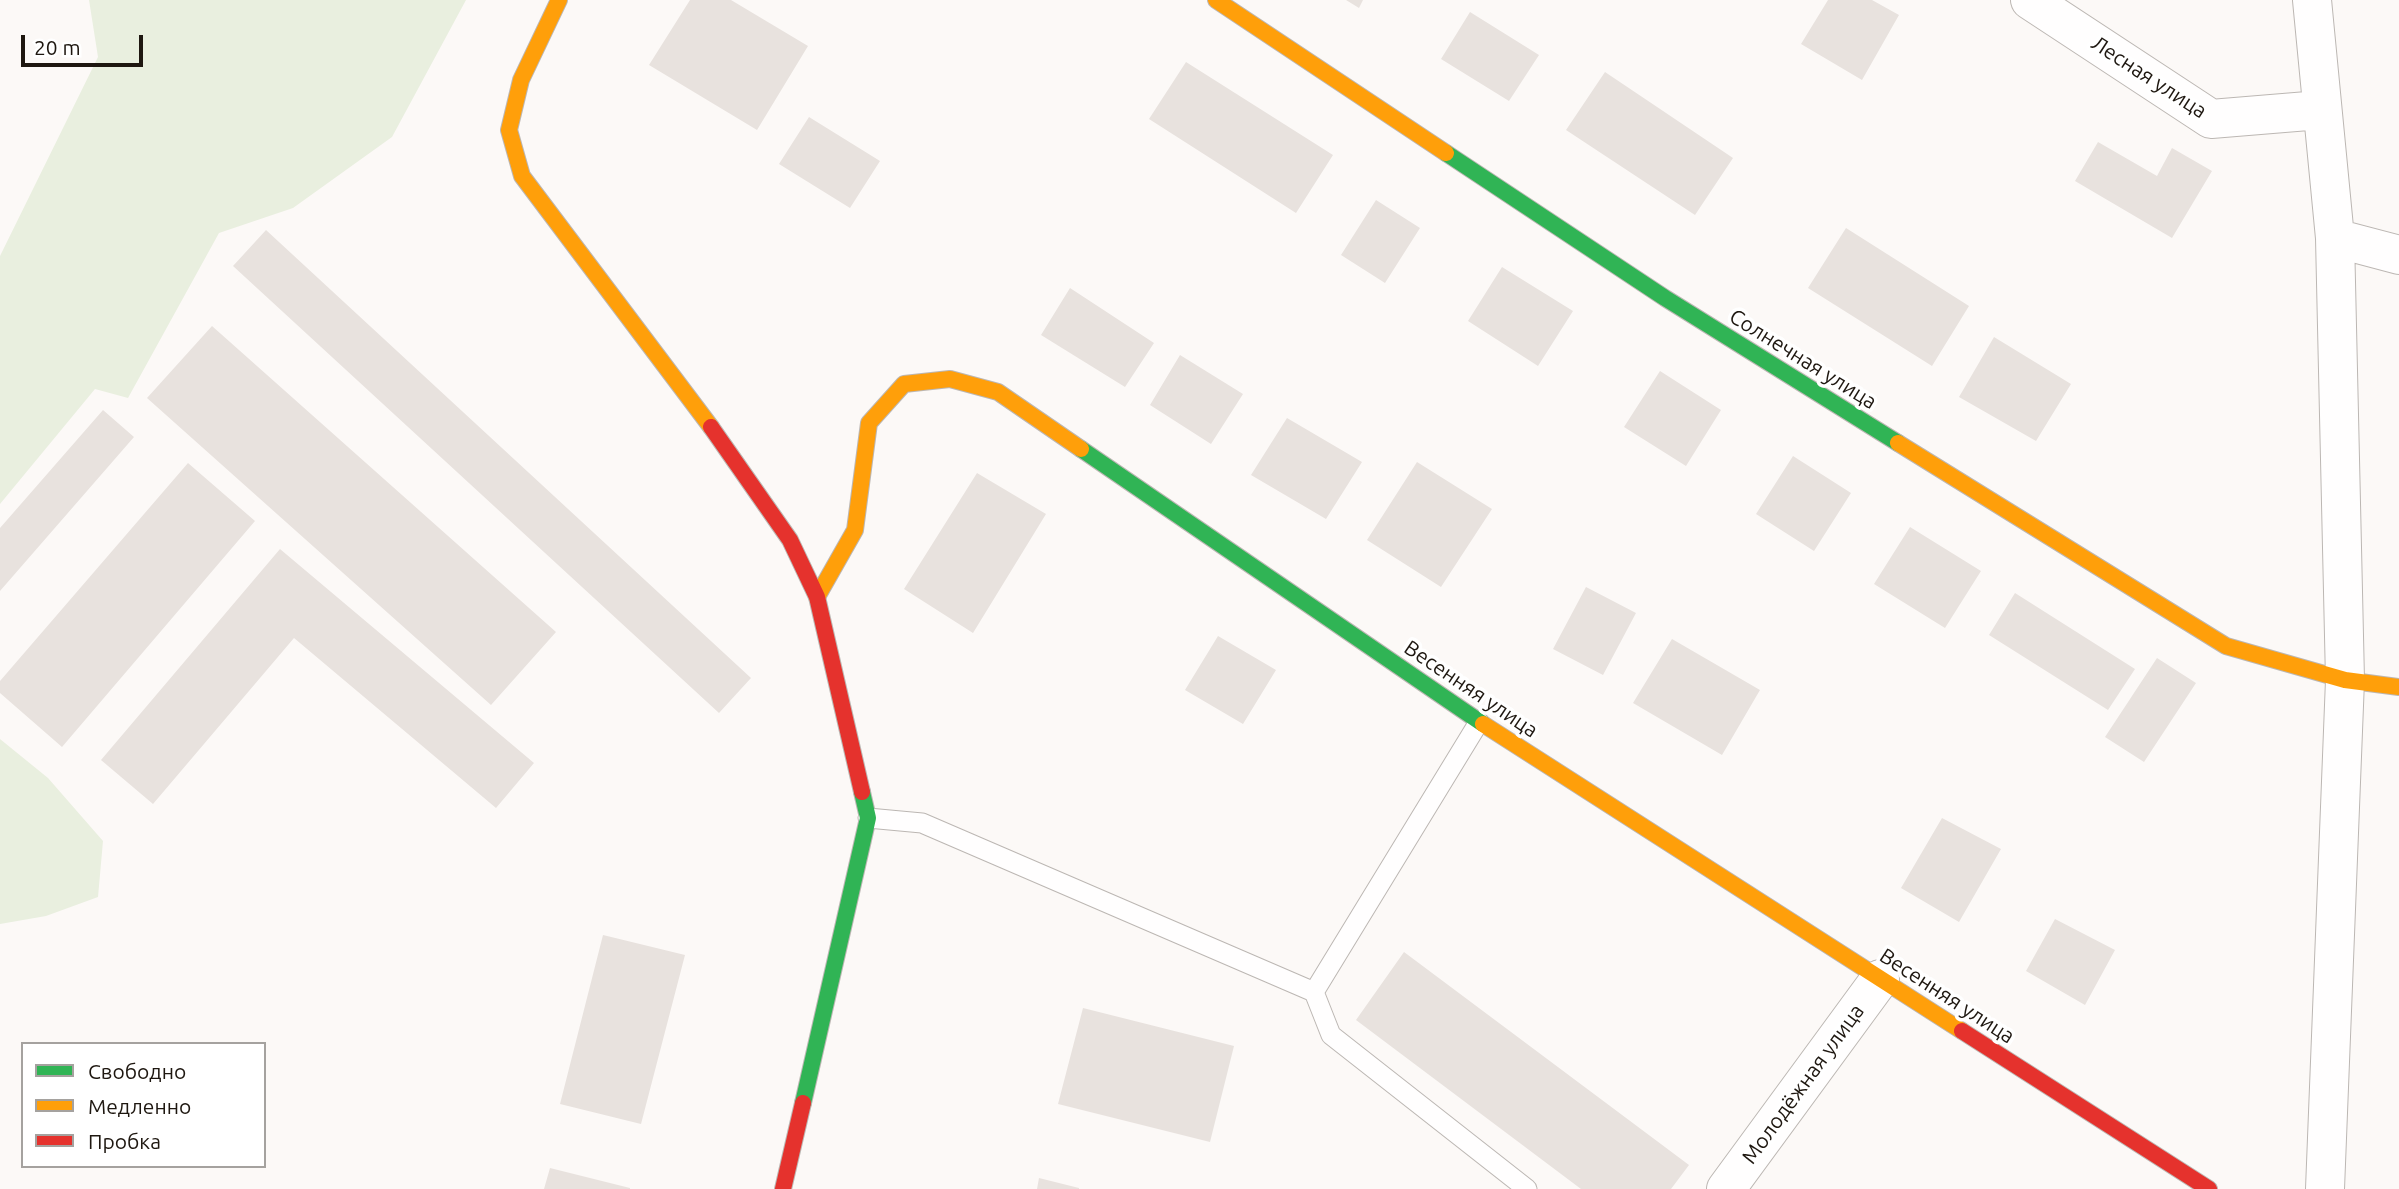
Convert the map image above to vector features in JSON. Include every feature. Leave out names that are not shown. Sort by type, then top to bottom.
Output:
[{"type":"street","points":[[559,0],[521,80],[509,130],[522,176],[715,433],[790,540],[817,597],[868,818],[783,1189]]},
{"type":"street","name":"Солнечная улица","points":[[1216,0],[1665,298],[2227,646],[2345,680],[2399,687]]},
{"type":"street","name":"Лесная улица","points":[[2030,0],[2211,119],[2320,110]]},
{"type":"street","points":[[2312,0],[2320,110],[2335,238],[2345,680],[2325,1189]]},
{"type":"street","points":[[2335,238],[2399,255]]},
{"type":"street","name":"Весенняя улица","points":[[817,597],[855,530],[869,423],[904,384],[950,379],[998,391],[1479,722],[2209,1189]]},
{"type":"street","name":"Молодёжная улица","points":[[1726,1189],[1880,979]]},
{"type":"lane","points":[[1314,992],[1479,722]]},
{"type":"lane","points":[[868,818],[922,823],[1314,992],[1331,1035],[1527,1189]]},
{"type":"green space","points":[[89,0],[466,0],[392,137],[293,208],[219,233],[128,398],[95,389],[0,504],[0,256],[98,57]]},
{"type":"green space","points":[[0,739],[48,778],[103,841],[98,897],[46,916],[0,924]]},
{"type":"building","points":[[690,0],[731,0],[808,46],[757,130],[649,65]]},
{"type":"building","points":[[1346,0],[1363,0],[1359,8]]},
{"type":"building","points":[[1828,0],[1872,0],[1899,15],[1862,80],[1801,44]]},
{"type":"building","points":[[1470,12],[1539,55],[1509,101],[1441,59]]},
{"type":"building","points":[[1186,62],[1333,155],[1296,213],[1149,119]]},
{"type":"building","points":[[1605,72],[1733,158],[1695,215],[1566,130]]},
{"type":"building","points":[[809,117],[880,161],[850,208],[779,164]]},
{"type":"building","points":[[2098,142],[2157,176],[2172,148],[2212,171],[2172,238],[2075,181]]},
{"type":"building","points":[[1376,200],[1420,228],[1385,283],[1341,255]]},
{"type":"building","points":[[1846,228],[1969,306],[1932,366],[1808,288]]},
{"type":"building","points":[[266,230],[751,678],[719,713],[233,266]]},
{"type":"building","points":[[1502,267],[1573,311],[1538,366],[1468,321]]},
{"type":"building","points":[[1070,288],[1154,343],[1125,387],[1041,335]]},
{"type":"building","points":[[212,326],[556,632],[491,705],[147,398]]},
{"type":"building","points":[[1994,337],[2071,384],[2036,441],[1959,397]]},
{"type":"building","points":[[1180,355],[1243,394],[1211,444],[1150,405]]},
{"type":"building","points":[[1660,371],[1721,410],[1686,466],[1624,427]]},
{"type":"building","points":[[103,410],[134,437],[0,591],[0,528]]},
{"type":"building","points":[[1287,418],[1362,462],[1326,519],[1251,475]]},
{"type":"building","points":[[1793,456],[1851,493],[1814,551],[1756,514]]},
{"type":"building","points":[[1417,462],[1492,509],[1441,587],[1367,540]]},
{"type":"building","points":[[188,463],[255,521],[62,747],[0,693],[0,681]]},
{"type":"building","points":[[977,473],[1046,514],[973,633],[904,589]]},
{"type":"building","points":[[1910,527],[1981,571],[1945,628],[1874,584]]},
{"type":"building","points":[[280,549],[534,763],[496,808],[294,638],[153,804],[101,760]]},
{"type":"building","points":[[1586,587],[1636,613],[1603,675],[1553,649]]},
{"type":"building","points":[[2015,593],[2135,669],[2108,710],[1989,635]]},
{"type":"building","points":[[1218,636],[1276,670],[1243,724],[1185,690]]},
{"type":"building","points":[[1672,639],[1760,690],[1722,755],[1633,703]]},
{"type":"building","points":[[2157,658],[2196,683],[2144,762],[2105,737]]},
{"type":"building","points":[[1942,818],[2001,849],[1959,922],[1901,888]]},
{"type":"building","points":[[2055,919],[2115,950],[2085,1005],[2026,971]]},
{"type":"building","points":[[603,935],[685,955],[641,1124],[560,1104]]},
{"type":"building","points":[[1404,952],[1689,1165],[1671,1189],[1581,1189],[1356,1020]]},
{"type":"building","points":[[1083,1008],[1234,1046],[1210,1142],[1058,1104]]},
{"type":"building","points":[[550,1168],[630,1188],[630,1189],[544,1189]]},
{"type":"building","points":[[1039,1178],[1079,1188],[1079,1189],[1037,1189]]},
{"type":"traffic: fast","points":[[1446,153],[1665,298],[1898,443]]},
{"type":"traffic: fast","points":[[1081,449],[1483,724]]},
{"type":"traffic: fast","points":[[803,1103],[868,818],[862,792]]},
{"type":"traffic: slow","points":[[559,0],[521,80],[509,130],[522,176],[711,427]]},
{"type":"traffic: slow","points":[[1216,0],[1446,153]]},
{"type":"traffic: slow","points":[[817,597],[855,530],[869,423],[904,384],[950,379],[998,392],[1081,449]]},
{"type":"traffic: slow","points":[[1898,443],[2226,646],[2345,680],[2399,687]]},
{"type":"traffic: slow","points":[[1483,724],[1962,1031]]},
{"type":"traffic: jam","points":[[711,427],[790,540],[817,597],[862,792]]},
{"type":"traffic: jam","points":[[1962,1031],[2209,1189]]},
{"type":"traffic: jam","points":[[783,1189],[803,1103]]}]
